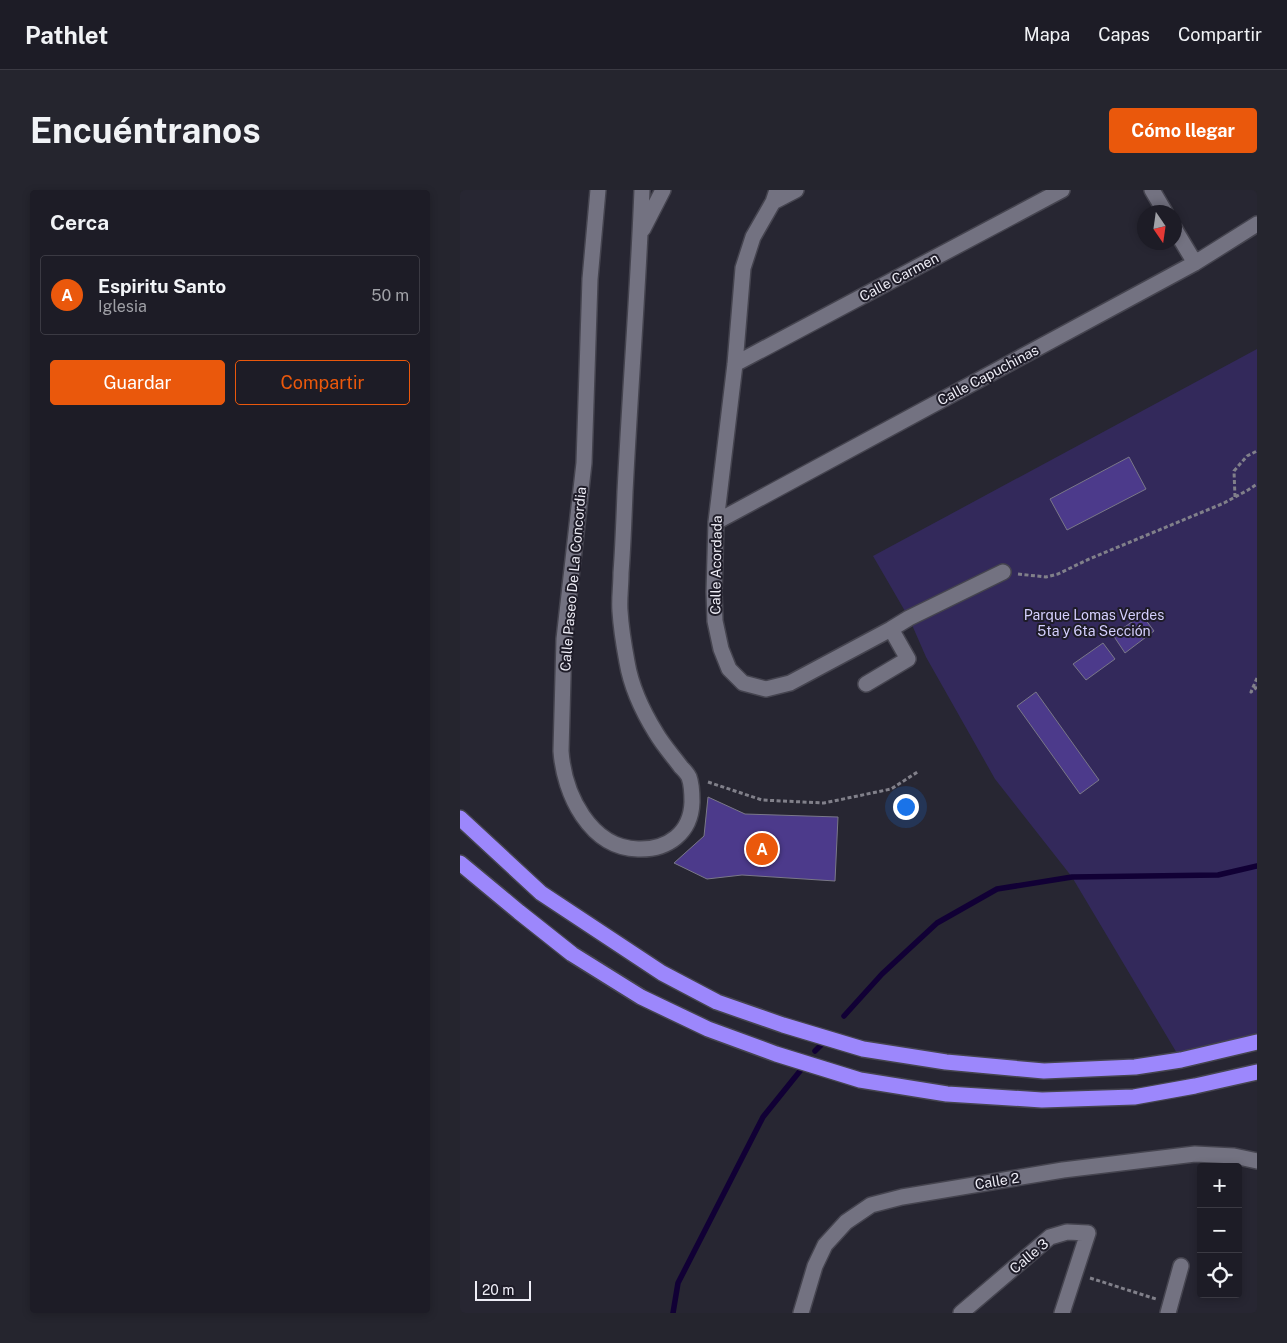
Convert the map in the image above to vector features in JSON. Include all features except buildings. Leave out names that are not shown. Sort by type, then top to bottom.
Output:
[{"type":"highway","points":[[460,818],[541,893],[662,973],[716,1002],[782,1025],[854,1046],[946,1062],[1044,1070],[1135,1067],[1181,1060],[1257,1042]]},
{"type":"highway","points":[[460,863],[572,954],[641,997],[708,1029],[776,1054],[860,1080],[947,1094],[1042,1100],[1134,1097],[1257,1072]]},
{"type":"street","name":"Calle Paseo De La Concordia","points":[[598,190],[590,278],[584,463],[564,639],[561,751],[562,763],[571,792],[592,828],[617,846],[630,849],[658,848],[668,843],[684,830],[692,810],[692,787],[688,776],[656,733],[636,694],[627,663],[620,610],[642,190]]},
{"type":"street","points":[[641,232],[664,190]]},
{"type":"street","points":[[775,196],[796,190]]},
{"type":"street","name":"Calle Carmen","points":[[735,364],[1062,190]]},
{"type":"street","points":[[1152,190],[1162,205]]},
{"type":"street","name":"Calle Acordada","points":[[775,196],[753,237],[743,268],[735,364],[716,522],[715,621],[721,649],[729,669],[743,683],[766,689],[790,682],[909,618],[1002,572]]},
{"type":"street","name":"Calle Capuchinas","points":[[716,522],[1195,263],[1257,224]]},
{"type":"street","points":[[1182,241],[1195,263]]},
{"type":"street","points":[[866,684],[908,660],[891,629]]},
{"type":"street","name":"Calle 2","points":[[802,1313],[815,1266],[825,1245],[846,1222],[871,1205],[902,1197],[1063,1170],[1195,1154],[1234,1156],[1257,1161]]},
{"type":"street","name":"Calle 3","points":[[961,1313],[1050,1237],[1067,1232],[1088,1233],[1075,1273]]},
{"type":"street","points":[[1169,1309],[1181,1266]]},
{"type":"street","points":[[1062,1313],[1075,1273]]},
{"type":"path","points":[[1235,497],[1234,471],[1247,456],[1257,451]]},
{"type":"path","points":[[1002,572],[1046,577],[1058,574],[1235,497],[1257,484]]},
{"type":"path","points":[[1257,678],[1251,692],[1257,687]]},
{"type":"path","points":[[688,776],[762,800],[824,803],[891,789],[919,771]]},
{"type":"path","points":[[1075,1273],[1169,1309]]},
{"type":"green space","name":"Parque Lomas Verdes 5ta y 6ta Sección","points":[[1257,349],[1257,1042],[1181,1060],[1072,877],[995,779],[926,657],[909,618],[873,556]]},
{"type":"waterway","points":[[844,1016],[882,974],[937,923],[997,889],[1072,877],[1218,875],[1257,866]]},
{"type":"waterway","points":[[815,1051],[823,1043]]},
{"type":"waterway","points":[[673,1313],[678,1283],[763,1117],[800,1071]]},
{"type":"place","name":"Espiritu Santo","points":[[762,849]]}]
